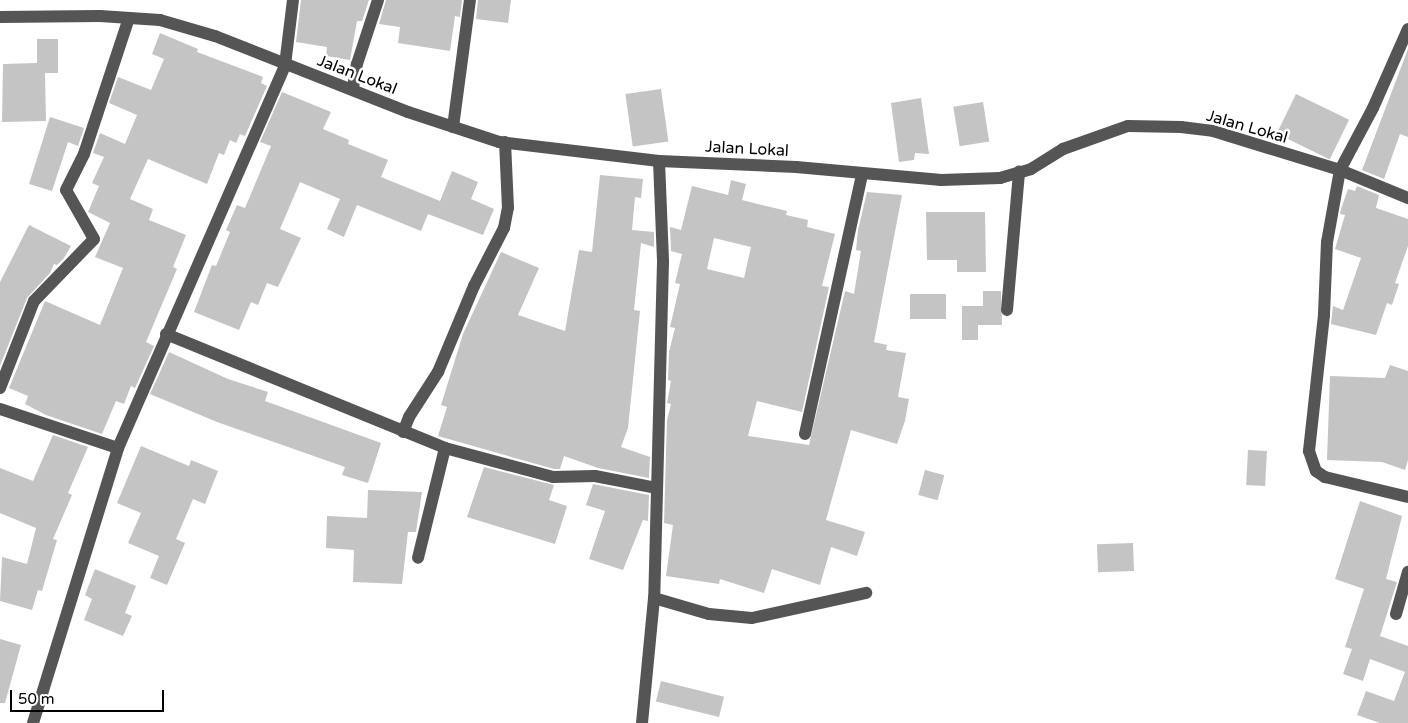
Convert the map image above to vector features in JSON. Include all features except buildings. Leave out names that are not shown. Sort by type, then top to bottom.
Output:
[{"type":"street","points":[[33,723],[118,448],[166,334],[242,167],[285,65],[293,0]]},
{"type":"street","points":[[353,88],[357,64],[378,0]]},
{"type":"street","points":[[453,126],[470,0]]},
{"type":"street","name":"Jalan Lokal","points":[[0,17],[160,20],[215,36],[285,65],[353,88],[408,112],[505,142],[659,161],[796,167],[862,175],[941,180],[1000,178],[1019,172],[1062,149],[1128,126],[1181,127],[1213,131],[1340,170],[1408,198]]},
{"type":"street","points":[[0,388],[34,301],[94,239],[66,190],[84,154],[129,18]]},
{"type":"street","points":[[1408,29],[1373,108],[1340,170],[1327,242],[1324,315],[1309,451],[1316,471],[1325,477],[1408,497]]},
{"type":"street","points":[[403,432],[409,417],[438,372],[474,286],[504,228],[508,208],[505,142]]},
{"type":"street","points":[[642,723],[654,598],[663,262],[659,161]]},
{"type":"street","points":[[1007,310],[1019,172]]},
{"type":"street","points":[[805,434],[862,175]]},
{"type":"street","points":[[166,334],[446,448],[554,477],[595,476],[656,488]]},
{"type":"street","points":[[0,408],[118,448]]},
{"type":"street","points":[[418,558],[446,448]]},
{"type":"street","points":[[1396,614],[1408,572]]},
{"type":"street","points":[[654,598],[709,614],[752,618],[866,593]]}]
